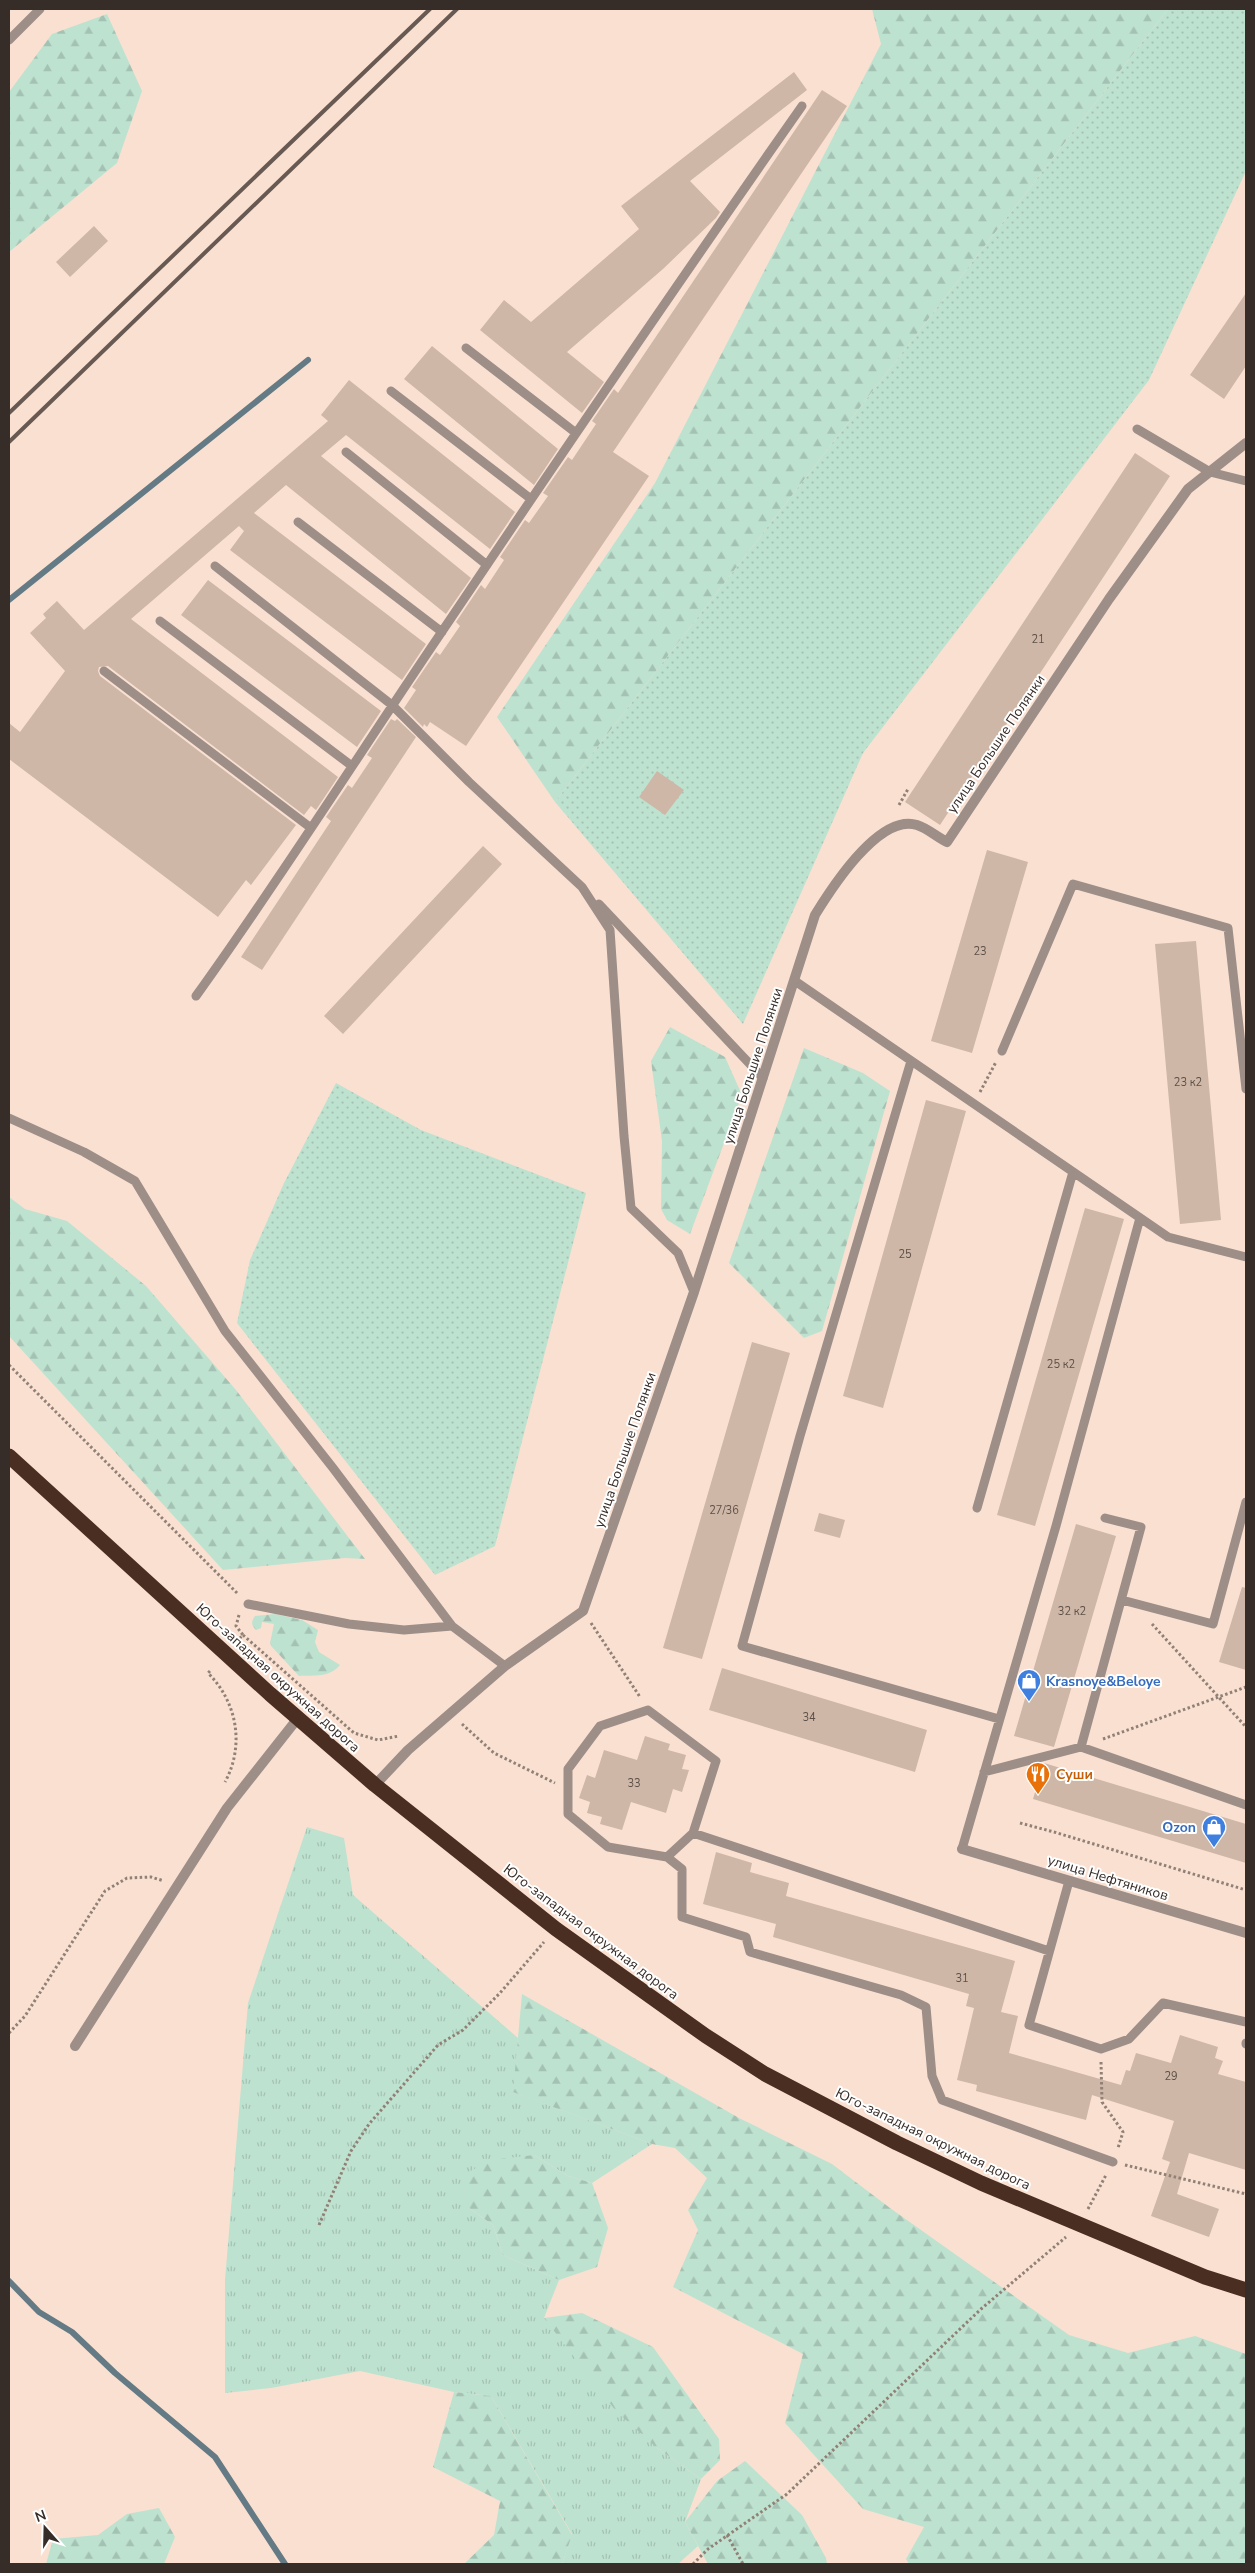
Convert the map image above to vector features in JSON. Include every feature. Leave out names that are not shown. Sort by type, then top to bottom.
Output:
[{"type":"highway","name":"Юго-западная окружная дорога","points":[[9,1456],[298,1718],[375,1784],[556,1928],[706,2036],[765,2074],[955,2171],[1080,2225],[1205,2276],[1246,2290]]},
{"type":"street","name":"улица Большие Полянки","points":[[582,1611],[694,1292],[815,915],[837,879],[866,846],[886,832],[906,823],[917,825],[947,842],[1109,599],[1188,489],[1246,443]]},
{"type":"street","points":[[375,1784],[408,1750],[504,1666],[582,1611]]},
{"type":"street","points":[[74,2046],[227,1808],[298,1718]]},
{"type":"street","name":"улица Нефтяников","points":[[962,1849],[1246,1934]]},
{"type":"lane","points":[[9,40],[40,9]]},
{"type":"lane","points":[[196,996],[254,916],[392,705],[531,499],[802,106]]},
{"type":"lane","points":[[466,348],[576,433]]},
{"type":"lane","points":[[391,391],[531,499]]},
{"type":"lane","points":[[1137,429],[1210,472],[1246,481]]},
{"type":"lane","points":[[346,452],[487,565]]},
{"type":"lane","points":[[298,522],[442,632]]},
{"type":"lane","points":[[215,566],[392,705],[469,782],[582,887],[764,1078]]},
{"type":"lane","points":[[160,622],[352,766]]},
{"type":"lane","points":[[104,671],[311,828]]},
{"type":"lane","points":[[1002,1050],[1073,884],[1228,928],[1246,1089]]},
{"type":"lane","points":[[582,887],[610,930],[624,1136],[631,1208],[678,1253],[694,1292]]},
{"type":"lane","points":[[795,981],[1168,1237],[1246,1257]]},
{"type":"lane","points":[[912,1061],[800,1436],[742,1646],[999,1719]]},
{"type":"lane","points":[[9,1118],[84,1152],[135,1180],[225,1331],[333,1468],[452,1626],[504,1666]]},
{"type":"lane","points":[[977,1508],[1073,1172]]},
{"type":"lane","points":[[962,1849],[1056,1526],[1140,1218]]},
{"type":"lane","points":[[1122,1600],[1213,1624],[1246,1502]]},
{"type":"lane","points":[[1081,1747],[1142,1527],[1105,1518]]},
{"type":"lane","points":[[248,1604],[349,1624],[404,1630],[452,1626]]},
{"type":"lane","points":[[667,1857],[693,1833],[716,1761],[648,1710],[600,1726],[568,1769],[568,1814],[608,1847],[667,1857],[682,1869],[682,1917],[746,1936],[750,1952],[901,1995],[926,2008],[932,2076],[942,2100],[1113,2162]]},
{"type":"lane","points":[[984,1772],[1081,1747],[1246,1805]]},
{"type":"lane","points":[[693,1833],[1049,1951]]},
{"type":"lane","points":[[1069,1881],[1028,2025],[1101,2049],[1129,2039],[1163,2003],[1246,2022]]},
{"type":"path","points":[[899,805],[908,789]]},
{"type":"path","points":[[974,1103],[1002,1050]]},
{"type":"path","points":[[9,1365],[248,1604]]},
{"type":"path","points":[[1134,1603],[1246,1727]]},
{"type":"path","points":[[582,1611],[648,1710]]},
{"type":"path","points":[[236,1626],[241,1637],[354,1733],[368,1739],[378,1740],[394,1738],[404,1733]]},
{"type":"path","points":[[210,1671],[208,1673],[226,1694],[236,1727],[235,1758],[221,1790],[227,1808]]},
{"type":"path","points":[[1081,1747],[1246,1687]]},
{"type":"path","points":[[460,1723],[494,1753],[549,1782],[568,1786]]},
{"type":"path","points":[[1020,1824],[1054,1832],[1246,1890]]},
{"type":"path","points":[[9,2033],[25,2016],[105,1891],[128,1878],[151,1877],[177,1884]]},
{"type":"path","points":[[319,2225],[351,2151],[369,2124],[438,2045],[463,2030],[500,1994],[556,1928]]},
{"type":"path","points":[[693,2564],[708,2549],[787,2494],[981,2309],[1080,2225],[1113,2162],[1123,2132],[1102,2102],[1101,2049]]},
{"type":"path","points":[[1113,2162],[1246,2194]]},
{"type":"path","points":[[727,2535],[743,2564]]},
{"type":"green space","points":[[872,9],[1168,9],[555,802],[497,717],[655,483],[881,44]]},
{"type":"green space","points":[[1168,9],[1246,9],[1246,171],[1149,380],[863,753],[743,1024],[555,802]]},
{"type":"green space","points":[[107,14],[142,91],[117,163],[9,252],[9,92],[52,34]]},
{"type":"green space","points":[[670,1027],[725,1057],[742,1095],[690,1234],[667,1220],[661,1209],[662,1141],[651,1061]]},
{"type":"green space","points":[[804,1048],[863,1073],[890,1091],[822,1331],[804,1338],[729,1263]]},
{"type":"green space","points":[[336,1083],[421,1130],[586,1193],[495,1546],[435,1575],[237,1323],[250,1260],[284,1183]]},
{"type":"green space","points":[[9,1197],[25,1209],[67,1221],[146,1286],[236,1390],[365,1559],[345,1558],[223,1570],[9,1336]]},
{"type":"green space","points":[[275,1614],[302,1620],[318,1630],[315,1642],[319,1652],[340,1665],[326,1674],[299,1676],[270,1643],[274,1624],[262,1622],[261,1628],[256,1630],[252,1625],[255,1616]]},
{"type":"green space","points":[[307,1827],[344,1838],[353,1895],[518,2038],[514,2092],[652,2144],[592,2183],[568,2176],[534,2155],[469,2208],[493,2225],[503,2255],[559,2280],[544,2318],[657,2448],[701,2479],[685,2522],[698,2546],[678,2564],[562,2564],[572,2534],[491,2396],[454,2392],[360,2371],[271,2388],[225,2393],[225,2280],[248,2003]]},
{"type":"green space","points":[[522,1994],[739,2118],[832,2164],[890,2208],[1069,2335],[1128,2353],[1195,2336],[1246,2354],[1246,2564],[909,2564],[906,2559],[924,2527],[863,2509],[785,2423],[803,2354],[673,2287],[698,2230],[688,2210],[707,2178],[675,2148],[652,2144],[513,2092]]},
{"type":"green space","points":[[534,2155],[568,2176],[592,2183],[608,2228],[597,2267],[559,2280],[503,2255],[493,2225],[469,2208],[463,2175],[491,2160]]},
{"type":"green space","points":[[582,2313],[653,2347],[719,2439],[720,2460],[701,2479],[657,2448],[616,2411],[544,2318]]},
{"type":"green space","points":[[454,2392],[491,2396],[572,2535],[562,2564],[464,2564],[494,2535],[500,2501],[433,2467]]},
{"type":"green space","points":[[745,2461],[802,2515],[826,2558],[827,2564],[708,2564],[685,2522],[717,2481]]},
{"type":"green space","points":[[159,2508],[175,2537],[164,2564],[46,2564],[53,2539],[98,2535],[127,2514]]},
{"type":"building","points":[[794,72],[807,90],[690,181],[720,212],[716,218],[663,269],[567,352],[604,382],[582,413],[480,330],[504,300],[531,322],[639,229],[621,206]]},
{"type":"building","points":[[822,90],[847,106],[613,452],[649,476],[466,746],[430,722],[427,727],[424,724],[423,727],[404,708],[416,690],[412,687],[436,652],[440,655],[460,626],[456,622],[481,585],[485,589],[504,560],[500,557],[525,520],[529,523],[548,496],[543,493],[568,457],[572,460],[596,424],[592,421],[614,389],[618,393]]},
{"type":"building","points":[[94,226],[108,241],[70,277],[56,262]]},
{"type":"building","points":[[1246,293],[1246,366],[1224,399],[1190,375]]},
{"type":"building","points":[[432,346],[558,449],[534,485],[404,379]]},
{"type":"building","points":[[349,380],[515,512],[490,549],[346,435],[321,456],[471,578],[446,614],[286,485],[254,513],[426,644],[402,680],[230,550],[244,531],[239,526],[131,619],[338,777],[316,810],[311,806],[304,815],[108,666],[99,667],[100,676],[296,825],[251,885],[246,880],[218,917],[9,759],[9,723],[20,732],[65,671],[30,633],[46,618],[43,614],[57,601],[84,630],[328,421],[321,415]]},
{"type":"building","points":[[1135,453],[1170,476],[940,825],[905,802]]},
{"type":"building","points":[[208,580],[381,711],[357,747],[181,615]]},
{"type":"building","points":[[391,719],[395,721],[397,719],[416,737],[262,970],[241,957],[331,821],[326,817],[348,785],[352,788],[372,758],[367,755]]},
{"type":"building","points":[[657,771],[684,790],[665,815],[639,797]]},
{"type":"building","points":[[483,846],[502,864],[343,1034],[324,1016]]},
{"type":"building","points":[[987,850],[1028,862],[972,1053],[931,1041]]},
{"type":"building","points":[[1196,941],[1221,1220],[1180,1224],[1155,944]]},
{"type":"building","points":[[926,1100],[966,1111],[883,1408],[843,1396]]},
{"type":"building","points":[[1085,1208],[1124,1219],[1035,1526],[997,1515]]},
{"type":"building","points":[[752,1342],[790,1353],[702,1659],[663,1648]]},
{"type":"building","points":[[819,1513],[845,1520],[840,1538],[814,1531]]},
{"type":"building","points":[[1076,1524],[1116,1536],[1054,1747],[1014,1736]]},
{"type":"building","points":[[1242,1587],[1246,1588],[1246,1670],[1219,1662]]},
{"type":"building","points":[[722,1668],[927,1730],[915,1772],[709,1710]]},
{"type":"building","points":[[645,1736],[670,1744],[668,1750],[686,1755],[682,1769],[689,1770],[682,1792],[673,1789],[666,1813],[631,1802],[622,1830],[600,1824],[602,1817],[587,1813],[590,1802],[579,1798],[587,1775],[595,1778],[604,1750],[637,1760]]},
{"type":"building","points":[[1044,1763],[1246,1824],[1246,1863],[1033,1799]]},
{"type":"building","points":[[716,1852],[752,1863],[750,1872],[789,1883],[786,1896],[1015,1961],[1001,2012],[1018,2016],[1009,2053],[1121,2085],[1126,2070],[1130,2071],[1136,2053],[1171,2063],[1180,2035],[1218,2047],[1215,2058],[1223,2061],[1218,2074],[1246,2082],[1246,2170],[1189,2153],[1177,2194],[1219,2209],[1209,2237],[1151,2216],[1170,2162],[1162,2159],[1174,2121],[1092,2095],[1086,2120],[976,2091],[977,2085],[957,2080],[974,2008],[966,2006],[969,1994],[773,1937],[776,1924],[703,1904]]},
{"type":"waterway","points":[[9,600],[308,360]]},
{"type":"waterway","points":[[9,2281],[39,2312],[72,2332],[115,2373],[215,2457],[285,2564]]},
{"type":"railway","points":[[9,413],[430,9]]},
{"type":"railway","points":[[9,442],[457,9]]},
{"type":"place","name":"Krasnoye&Beloye","points":[[1029,1702]]},
{"type":"place","name":"Суши","points":[[1038,1795]]},
{"type":"place","name":"Ozon","points":[[1214,1848]]}]
